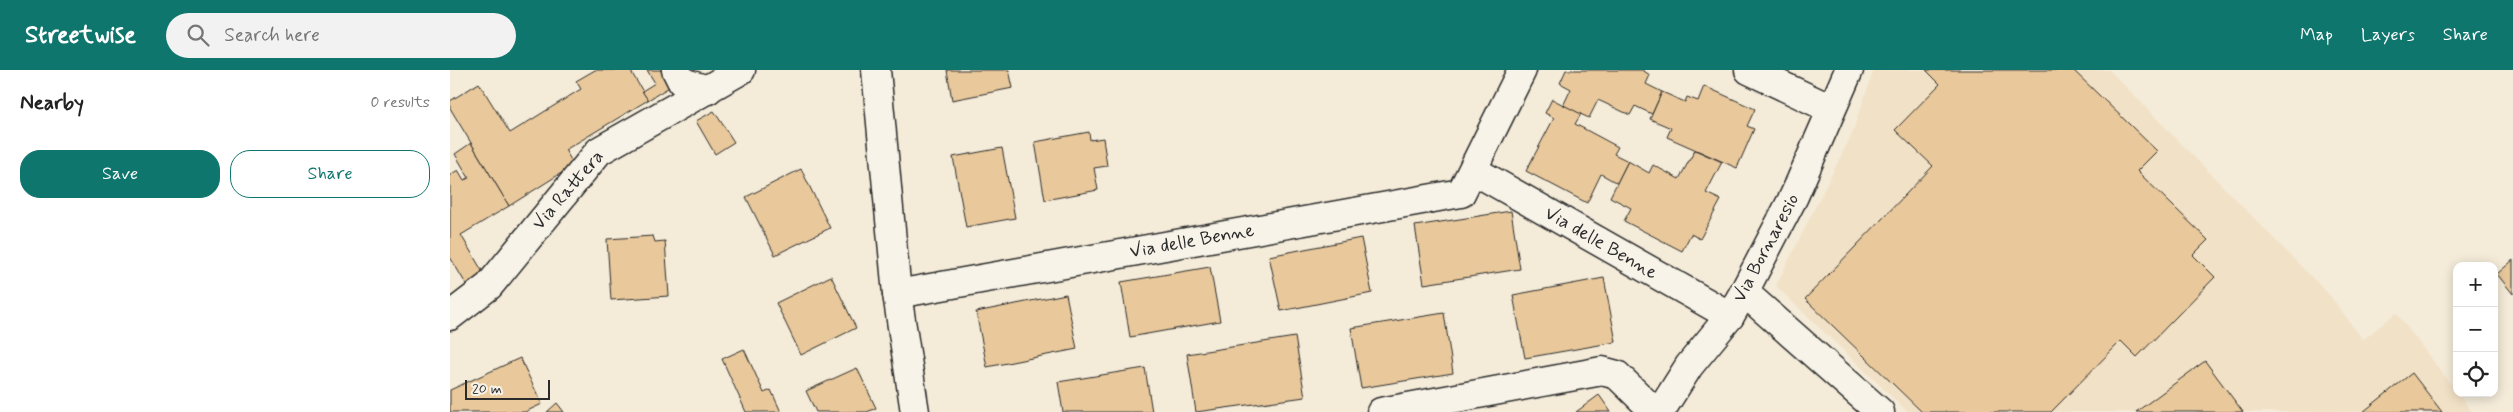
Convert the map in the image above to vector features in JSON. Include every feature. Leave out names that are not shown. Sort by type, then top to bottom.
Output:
[{"type":"street","points":[[676,70],[682,82],[708,90]]},
{"type":"street","name":"Via Rattera","points":[[450,316],[489,286],[599,150],[741,70]]},
{"type":"street","points":[[876,70],[897,294],[915,412]]},
{"type":"street","name":"Via delle Benne","points":[[897,294],[1461,193],[1522,70]]},
{"type":"street","points":[[1749,70],[1831,109]]},
{"type":"street","name":"Via Bornaresio","points":[[1660,412],[1689,366],[1730,316],[1744,292],[1794,196],[1848,70]]},
{"type":"street","name":"Via delle Benne","points":[[1472,170],[1730,316]]},
{"type":"street","points":[[1744,292],[1880,412]]},
{"type":"street","points":[[1381,412],[1602,371],[1617,375],[1654,412]]},
{"type":"shaded area","points":[[1874,70],[2109,70],[2330,296],[2363,340],[2396,313],[2453,387],[2453,397],[2460,397],[2472,412],[1908,412],[1776,286],[1852,134]]},
{"type":"building","points":[[595,70],[630,70],[648,100],[565,150],[574,165],[509,206],[450,108],[450,101],[479,83],[510,133],[581,89],[576,81]]},
{"type":"building","points":[[647,70],[661,70],[671,86],[648,100],[642,91],[655,83]]},
{"type":"building","points":[[947,70],[1009,70],[1013,88],[952,100]]},
{"type":"building","points":[[1566,70],[1642,70],[1650,75],[1646,84],[1662,92],[1652,114],[1635,106],[1630,115],[1598,100],[1589,118],[1563,106],[1571,89],[1560,83]]},
{"type":"building","points":[[1926,70],[2073,70],[2157,151],[2137,171],[2208,240],[2193,255],[2215,277],[2137,357],[2121,341],[2051,412],[1922,412],[1805,299],[1933,166],[1895,130],[1940,84]]},
{"type":"building","points":[[1704,86],[1755,109],[1747,126],[1754,129],[1737,168],[1667,137],[1671,128],[1650,119],[1662,92],[1685,102],[1687,97],[1698,101]]},
{"type":"building","points":[[1552,99],[1581,114],[1575,124],[1618,147],[1614,154],[1628,161],[1617,183],[1601,174],[1587,203],[1526,171],[1554,118],[1545,113]]},
{"type":"building","points":[[714,111],[734,142],[715,154],[696,121]]},
{"type":"building","points":[[1089,132],[1090,140],[1103,138],[1107,166],[1094,168],[1098,190],[1045,200],[1035,142]]},
{"type":"building","points":[[471,143],[509,206],[461,235],[484,274],[466,284],[450,257],[450,175],[458,170],[464,180],[469,178],[455,154]]},
{"type":"building","points":[[1002,148],[1015,218],[966,227],[953,157]]},
{"type":"building","points":[[1695,150],[1722,162],[1706,193],[1721,200],[1700,239],[1691,234],[1682,251],[1624,221],[1631,208],[1610,197],[1628,161],[1649,173],[1653,165],[1679,179]]},
{"type":"building","points":[[801,169],[830,228],[775,255],[746,197]]},
{"type":"building","points":[[1511,211],[1520,269],[1424,284],[1415,226]]},
{"type":"building","points":[[653,236],[655,242],[665,241],[669,296],[611,300],[607,239]]},
{"type":"building","points":[[1361,238],[1372,293],[1281,311],[1269,256]]},
{"type":"building","points":[[2513,260],[2513,294],[2498,275]]},
{"type":"building","points":[[1210,267],[1220,321],[1130,337],[1121,282]]},
{"type":"building","points":[[831,276],[856,328],[801,355],[776,303]]},
{"type":"building","points":[[1604,278],[1616,342],[1525,358],[1513,295]]},
{"type":"building","points":[[1066,294],[1077,349],[987,367],[976,312]]},
{"type":"building","points":[[1444,313],[1453,373],[1361,388],[1351,328]]},
{"type":"building","points":[[1295,337],[1305,397],[1196,412],[1187,354]]},
{"type":"building","points":[[744,349],[764,393],[771,390],[781,412],[746,412],[722,359]]},
{"type":"building","points":[[520,358],[542,404],[525,412],[450,412],[450,390]]},
{"type":"building","points":[[2205,361],[2243,412],[2136,412]]},
{"type":"building","points":[[857,368],[876,408],[867,412],[816,412],[806,391]]},
{"type":"building","points":[[1145,368],[1152,412],[1063,412],[1058,382]]},
{"type":"building","points":[[2412,373],[2442,412],[2363,412]]},
{"type":"building","points":[[1599,395],[1611,412],[1576,412]]},
{"type":"building","points":[[557,403],[564,412],[547,412]]}]
